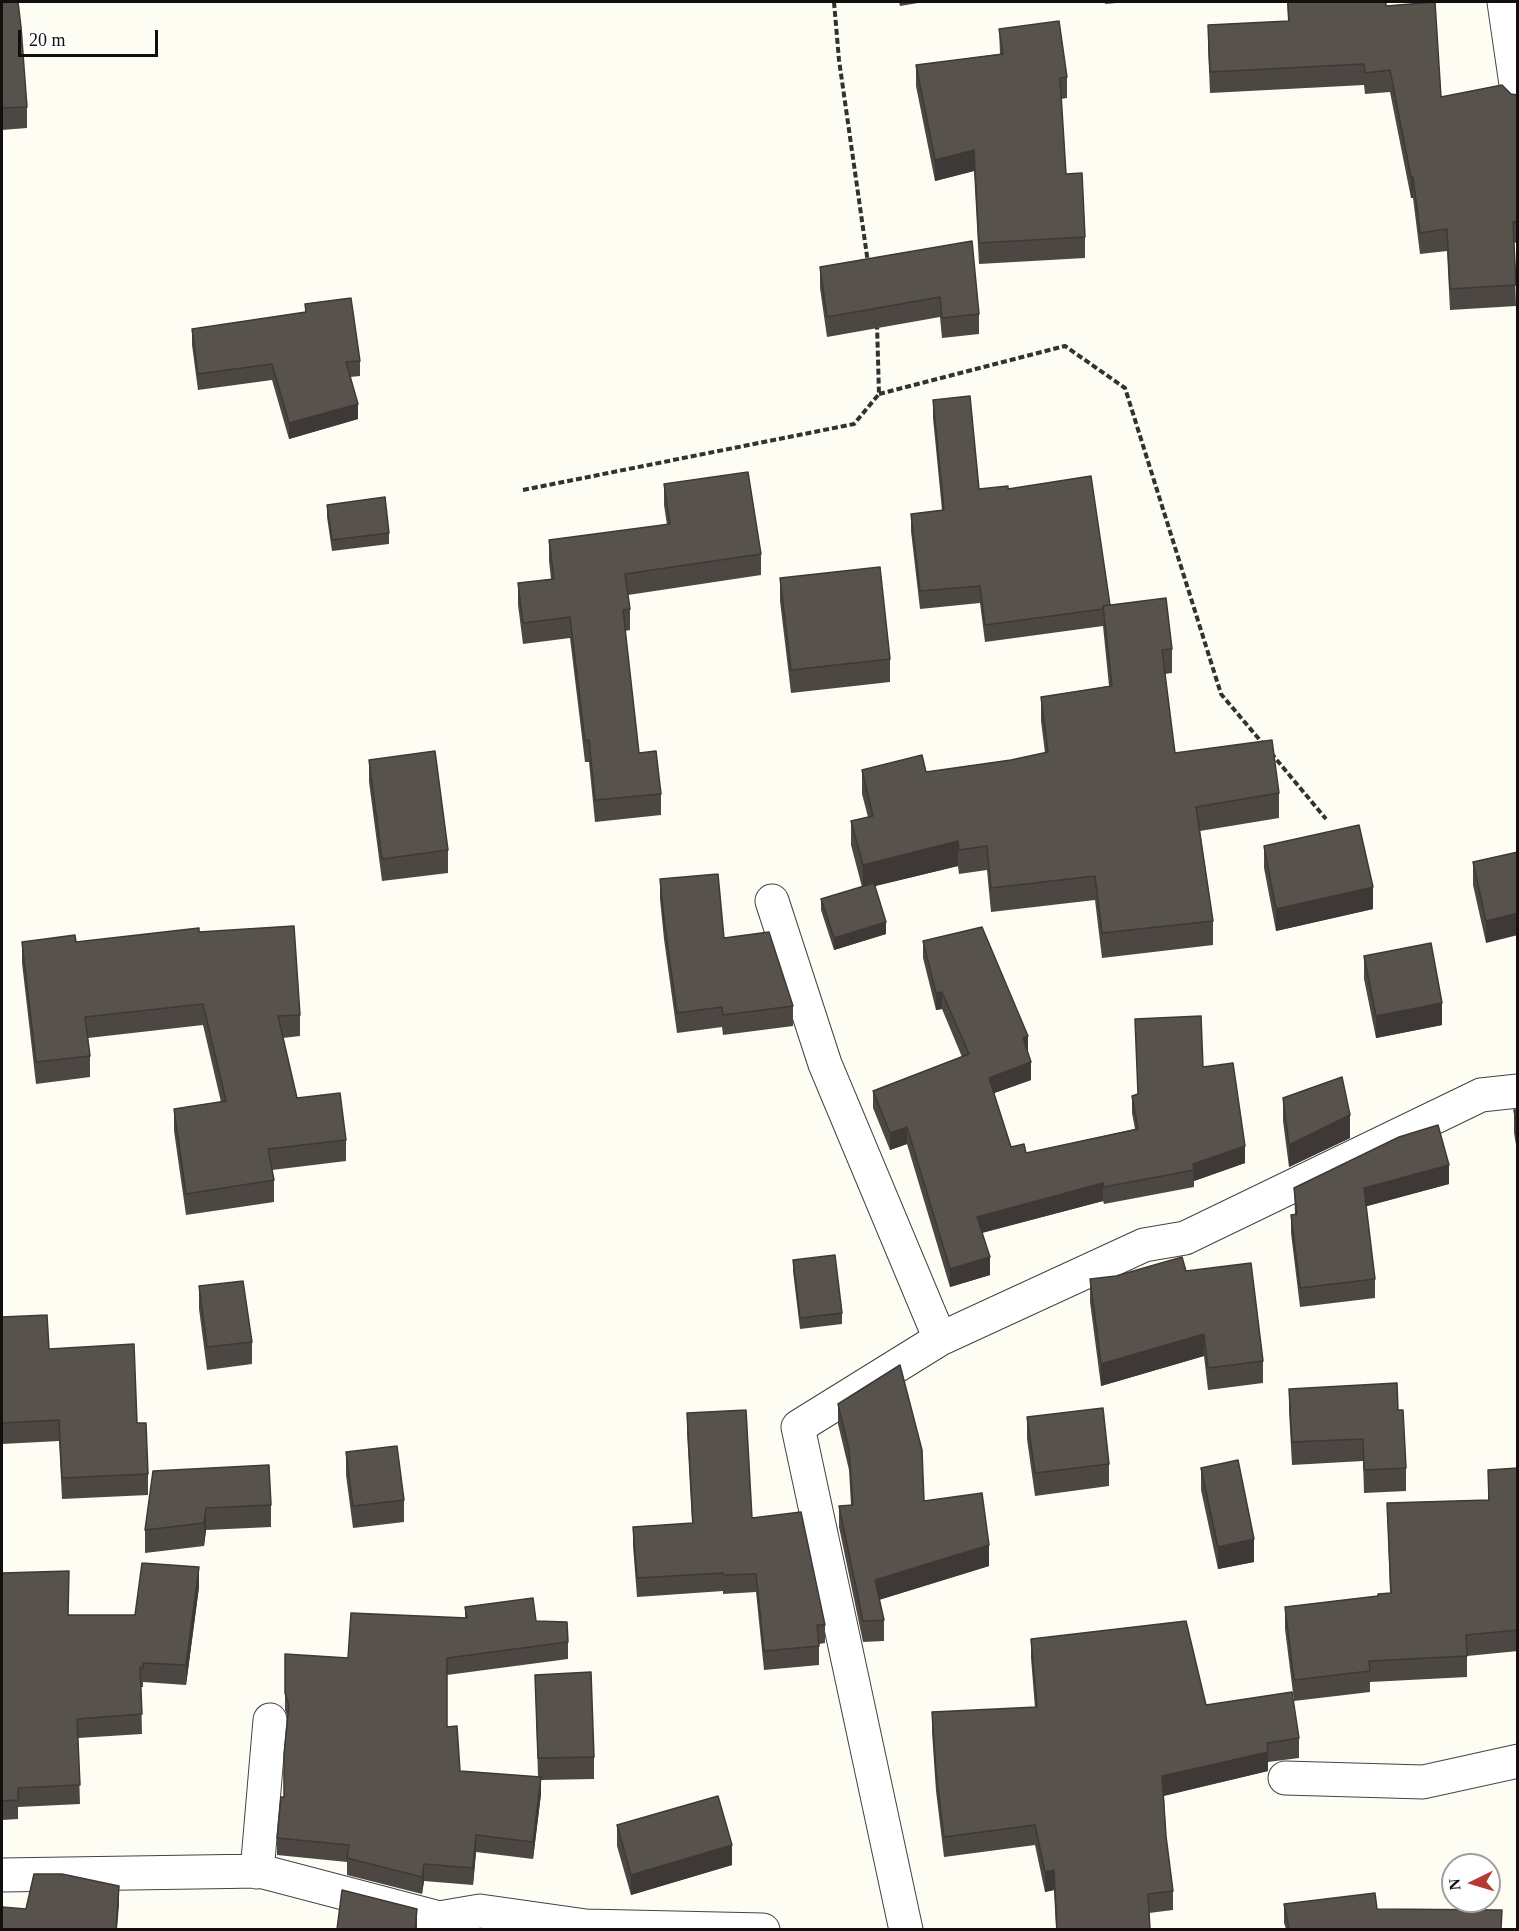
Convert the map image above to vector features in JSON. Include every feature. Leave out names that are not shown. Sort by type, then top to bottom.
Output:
[{"type":"street","points":[[1504,2],[1518,98]]},
{"type":"street","points":[[772,900],[825,1064],[940,1339]]},
{"type":"street","points":[[906,1929],[798,1426],[940,1339],[1144,1245],[1185,1238],[1481,1095],[1518,1090]]},
{"type":"street","points":[[257,1872],[270,1720]]},
{"type":"street","points":[[1285,1778],[1423,1782],[1518,1761]]},
{"type":"street","points":[[2,1875],[257,1872],[439,1918],[480,1911],[586,1926],[763,1929]]},
{"type":"path","points":[[834,2],[839,60],[869,268]]},
{"type":"path","points":[[876,314],[879,394]]},
{"type":"path","points":[[523,490],[854,424],[879,394],[1065,346],[1125,388],[1221,694],[1326,819]]},
{"type":"building","points":[[2,2],[18,2],[27,107],[2,108]]},
{"type":"building","points":[[1288,2],[1386,2],[1386,6],[1435,2],[1441,97],[1502,85],[1511,94],[1518,95],[1518,221],[1513,222],[1516,285],[1450,289],[1447,229],[1420,233],[1413,177],[1411,177],[1390,70],[1365,73],[1364,64],[1210,72],[1208,25],[1289,21]]},
{"type":"building","points":[[1059,21],[1067,77],[1060,78],[1066,174],[1082,173],[1085,237],[979,243],[974,150],[935,160],[916,65],[1003,54],[999,29]]},
{"type":"building","points":[[972,241],[979,314],[942,318],[940,297],[827,317],[820,267]]},
{"type":"building","points":[[351,298],[360,361],[346,362],[358,404],[289,423],[272,364],[198,374],[192,329],[306,312],[305,304]]},
{"type":"building","points":[[970,396],[979,489],[1008,486],[1008,489],[1091,476],[1110,605],[1103,606],[1103,609],[985,625],[980,586],[920,591],[911,514],[944,510],[933,400]]},
{"type":"building","points":[[748,472],[761,554],[625,574],[630,609],[623,610],[639,753],[656,751],[661,794],[595,800],[589,740],[585,741],[570,617],[523,623],[518,583],[554,579],[549,540],[670,524],[664,484]]},
{"type":"building","points":[[385,497],[389,533],[332,540],[327,505]]},
{"type":"building","points":[[880,567],[890,659],[791,670],[780,578]]},
{"type":"building","points":[[1166,598],[1172,649],[1162,650],[1175,753],[1272,740],[1279,793],[1196,807],[1213,921],[1102,933],[1095,876],[991,888],[987,846],[959,850],[958,841],[863,865],[851,821],[873,816],[862,770],[922,755],[926,772],[1011,760],[1048,752],[1041,697],[1112,686],[1103,606]]},
{"type":"building","points":[[435,751],[448,850],[382,859],[369,760]]},
{"type":"building","points":[[1359,825],[1373,887],[1276,909],[1264,846]]},
{"type":"building","points":[[1518,852],[1518,913],[1486,921],[1473,862]]},
{"type":"building","points":[[718,874],[724,938],[769,932],[793,1006],[723,1015],[722,1007],[677,1013],[660,879]]},
{"type":"building","points":[[874,883],[886,922],[834,938],[821,899]]},
{"type":"building","points":[[294,926],[300,1015],[278,1016],[297,1098],[340,1093],[346,1140],[268,1149],[274,1180],[186,1194],[174,1109],[226,1101],[203,1004],[85,1017],[90,1056],[36,1062],[22,942],[75,935],[76,942],[199,928],[199,932]]},
{"type":"building","points":[[982,927],[1028,1036],[1023,1038],[1031,1062],[989,1078],[1011,1147],[1024,1144],[1026,1153],[1138,1129],[1132,1096],[1138,1094],[1135,1019],[1201,1016],[1203,1067],[1233,1063],[1245,1146],[1193,1164],[1194,1170],[1104,1187],[1103,1183],[977,1217],[990,1257],[950,1269],[907,1127],[890,1133],[873,1091],[969,1054],[942,992],[936,993],[923,941]]},
{"type":"building","points":[[1431,943],[1442,1003],[1376,1016],[1364,956]]},
{"type":"building","points":[[1342,1077],[1350,1115],[1289,1145],[1283,1098]]},
{"type":"building","points":[[1514,1110],[1518,1110],[1518,1133]]},
{"type":"building","points":[[1438,1125],[1449,1165],[1364,1188],[1375,1279],[1300,1288],[1291,1215],[1297,1214],[1294,1188],[1399,1137]]},
{"type":"building","points":[[835,1255],[842,1313],[800,1318],[793,1260]]},
{"type":"building","points":[[1182,1257],[1186,1271],[1251,1263],[1263,1361],[1208,1368],[1204,1334],[1101,1364],[1090,1279],[1116,1276]]},
{"type":"building","points":[[243,1281],[252,1342],[207,1347],[199,1286]]},
{"type":"building","points":[[47,1315],[49,1349],[134,1344],[137,1423],[146,1423],[148,1474],[62,1478],[59,1420],[2,1423],[2,1317]]},
{"type":"building","points":[[900,1365],[922,1450],[924,1501],[982,1493],[989,1545],[875,1580],[884,1620],[863,1621],[839,1506],[853,1505],[849,1450],[838,1404]]},
{"type":"building","points":[[1397,1383],[1398,1410],[1403,1410],[1406,1468],[1364,1470],[1363,1439],[1292,1442],[1289,1389]]},
{"type":"building","points":[[1103,1408],[1109,1464],[1035,1473],[1027,1417]]},
{"type":"building","points":[[746,1410],[752,1518],[801,1512],[825,1625],[817,1625],[819,1646],[764,1651],[756,1574],[723,1575],[723,1573],[637,1578],[633,1527],[693,1523],[687,1413]]},
{"type":"building","points":[[397,1446],[404,1500],[353,1506],[346,1452]]},
{"type":"building","points":[[1238,1460],[1254,1539],[1218,1547],[1201,1468]]},
{"type":"building","points":[[269,1465],[271,1505],[206,1508],[204,1523],[145,1530],[153,1471]]},
{"type":"building","points":[[1518,1468],[1518,1630],[1466,1635],[1467,1656],[1369,1661],[1370,1671],[1294,1680],[1285,1607],[1391,1593],[1387,1503],[1489,1500],[1488,1470]]},
{"type":"building","points":[[142,1563],[199,1567],[186,1665],[143,1663],[143,1668],[140,1667],[142,1714],[77,1719],[80,1785],[18,1788],[18,1800],[2,1801],[2,1573],[69,1571],[68,1615],[135,1615]]},
{"type":"building","points":[[533,1598],[536,1621],[567,1622],[568,1642],[447,1658],[447,1727],[457,1726],[460,1771],[541,1777],[533,1842],[476,1835],[473,1868],[424,1864],[422,1877],[347,1858],[349,1845],[277,1838],[281,1797],[284,1797],[284,1754],[289,1705],[285,1693],[285,1654],[348,1658],[351,1613],[467,1618],[465,1607]]},
{"type":"building","points":[[1186,1621],[1206,1705],[1292,1692],[1299,1738],[1267,1743],[1268,1752],[1162,1776],[1173,1891],[1148,1894],[1150,1929],[1057,1929],[1054,1870],[1045,1872],[1035,1825],[944,1837],[932,1712],[1037,1707],[1031,1639]]},
{"type":"building","points":[[591,1672],[594,1757],[538,1758],[535,1675]]},
{"type":"building","points":[[718,1796],[732,1845],[631,1875],[617,1825]]},
{"type":"building","points":[[34,1874],[62,1874],[119,1886],[116,1929],[2,1929],[2,1907],[26,1909]]},
{"type":"building","points":[[342,1890],[417,1909],[415,1929],[337,1929]]},
{"type":"building","points":[[1375,1893],[1377,1909],[1441,1910],[1441,1913],[1501,1913],[1502,1910],[1501,1929],[1289,1929],[1284,1904]]}]
